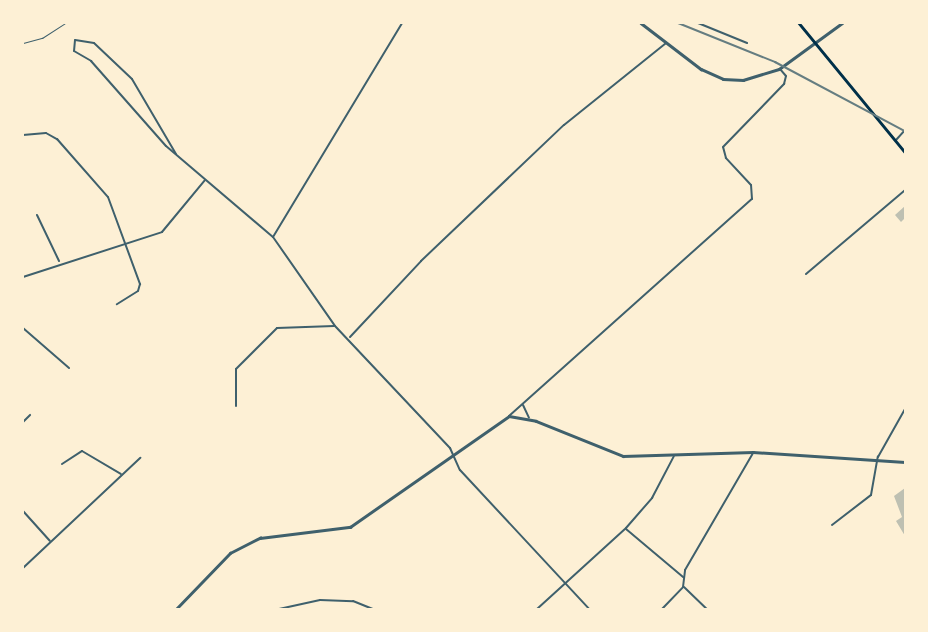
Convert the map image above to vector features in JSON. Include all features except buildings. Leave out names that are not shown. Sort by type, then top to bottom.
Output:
[{"type":"main road","points":[[799,23],[905,152]]},
{"type":"street","points":[[273,237],[402,23]]},
{"type":"street","points":[[641,23],[701,69],[723,79],[743,80],[779,69],[817,45],[842,23]]},
{"type":"street","points":[[698,23],[747,43]]},
{"type":"street","points":[[176,154],[132,79],[94,43],[75,40],[74,51],[91,61],[176,154],[273,237],[335,326],[450,448],[460,470],[589,609]]},
{"type":"street","points":[[349,338],[421,261],[564,125],[667,42]]},
{"type":"street","points":[[176,609],[230,553],[260,538],[350,527],[454,458],[523,404],[752,199],[751,185],[726,158],[723,148],[729,136],[784,84],[786,76],[779,69]]},
{"type":"street","points":[[895,141],[905,130]]},
{"type":"street","points":[[23,135],[46,134],[65,147],[108,197],[139,289],[117,304]]},
{"type":"street","points":[[23,277],[60,262],[162,232],[206,180]]},
{"type":"street","points":[[806,274],[905,190]]},
{"type":"street","points":[[37,215],[60,262]]},
{"type":"street","points":[[236,406],[236,369],[277,328],[335,326]]},
{"type":"street","points":[[23,328],[69,368]]},
{"type":"street","points":[[523,404],[530,420]]},
{"type":"street","points":[[832,525],[871,495],[878,457],[905,410]]},
{"type":"street","points":[[23,422],[30,415]]},
{"type":"street","points":[[509,416],[530,420],[614,455],[753,452],[878,457],[905,462]]},
{"type":"street","points":[[62,464],[82,451],[121,475]]},
{"type":"street","points":[[662,609],[684,587],[684,578],[753,452]]},
{"type":"street","points":[[537,609],[626,528],[652,498],[675,455]]},
{"type":"street","points":[[23,568],[140,458]]},
{"type":"street","points":[[23,512],[51,542]]},
{"type":"street","points":[[626,528],[684,578]]},
{"type":"street","points":[[684,587],[707,609]]},
{"type":"street","points":[[279,609],[295,603],[331,600],[353,601],[373,609]]},
{"type":"lane","points":[[23,43],[42,38],[65,23]]},
{"type":"railway","points":[[678,23],[775,62],[905,131]]}]
